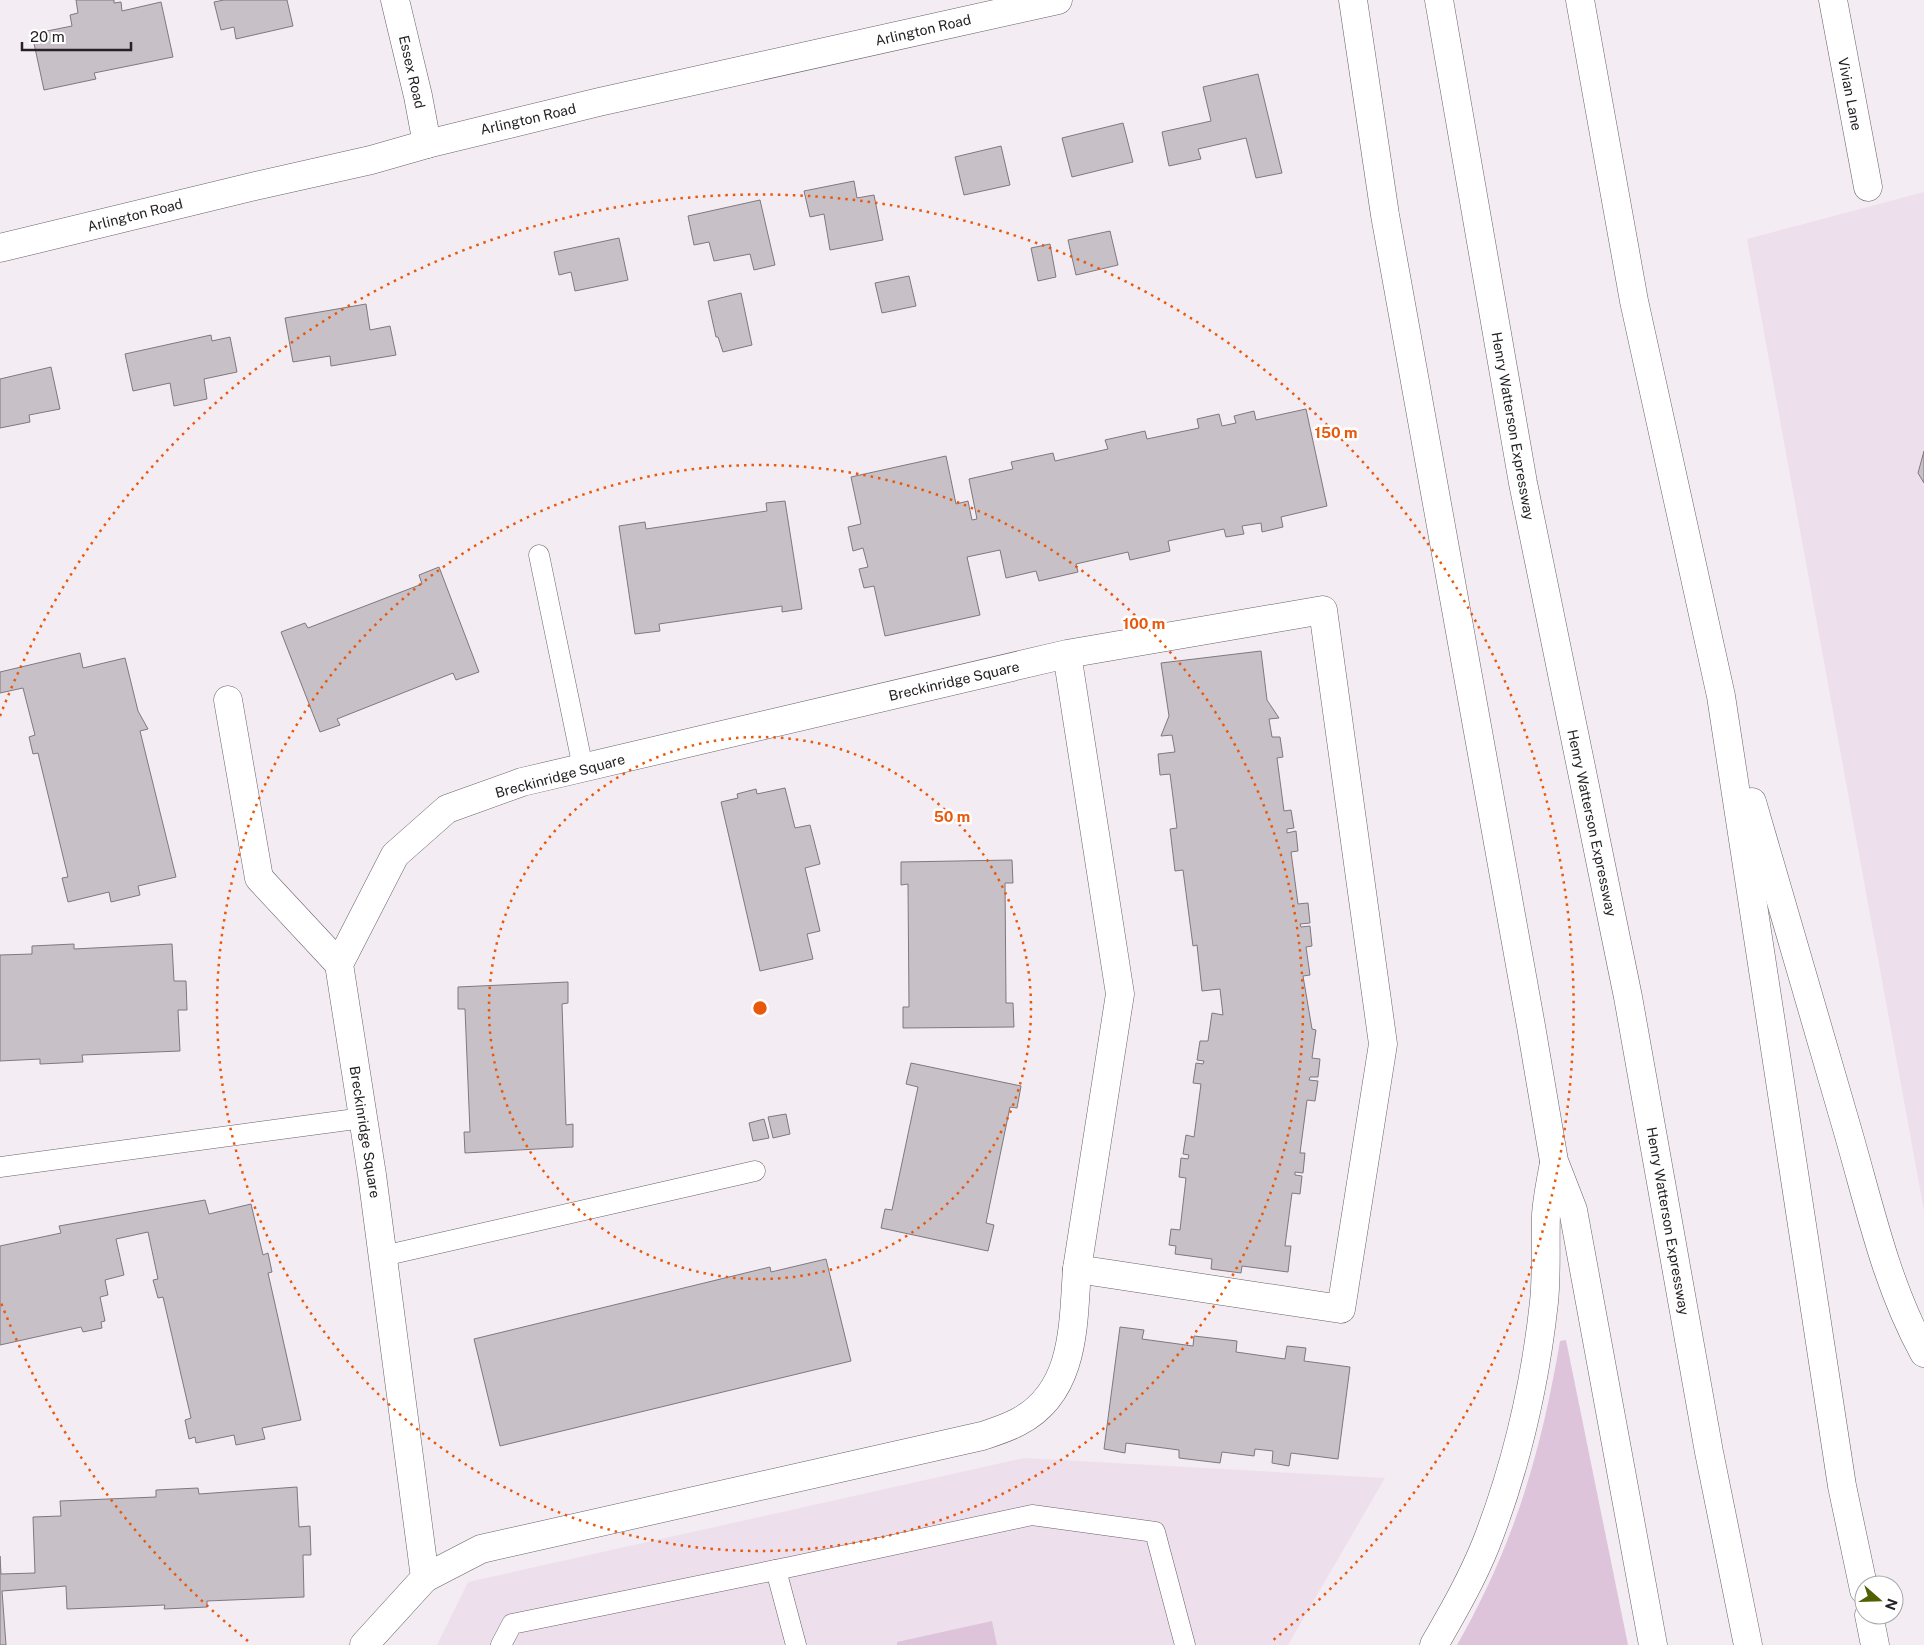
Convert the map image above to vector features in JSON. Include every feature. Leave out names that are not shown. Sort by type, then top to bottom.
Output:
[{"type":"main road","name":"Essex Road","points":[[395,0],[418,96],[426,144]]},
{"type":"main road","name":"Arlington Road","points":[[0,248],[251,186],[371,160],[426,144],[599,102],[1058,0]]},
{"type":"main road","points":[[1354,0],[1385,215],[1532,1026],[1554,1161],[1573,1210],[1654,1645]]},
{"type":"main road","name":"Henry Watterson Expressway","points":[[1440,0],[1523,483],[1628,997],[1709,1452],[1748,1645]]},
{"type":"main road","points":[[1580,0],[1634,301],[1721,696],[1841,1476],[1861,1575]]},
{"type":"main road","name":"Vivian Lane","points":[[1833,0],[1868,187]]},
{"type":"main road","name":"Breckinridge Square","points":[[425,1578],[383,1256],[339,964],[395,854],[447,809],[522,782],[1067,654],[1323,610],[1382,1044],[1341,1309],[1077,1268]]},
{"type":"main road","points":[[364,1645],[425,1578],[480,1549],[982,1436],[1019,1422],[1048,1397],[1060,1378],[1069,1356],[1077,1268],[1120,994],[1067,654]]},
{"type":"main road","points":[[1721,696],[1852,1147],[1872,1223],[1890,1280],[1924,1353]]},
{"type":"main road","points":[[228,700],[259,878],[339,964]]},
{"type":"main road","points":[[1434,1645],[1460,1600],[1485,1546],[1507,1486],[1522,1431],[1533,1375],[1544,1301],[1546,1213],[1554,1161]]},
{"type":"main road","points":[[1871,1625],[1875,1645]]},
{"type":"lane","points":[[539,555],[583,768]]},
{"type":"lane","points":[[0,1167],[363,1118]]},
{"type":"lane","points":[[383,1256],[755,1171]]},
{"type":"lane","points":[[501,1645],[512,1624],[776,1570],[1032,1514],[1155,1532],[1185,1645]]},
{"type":"lane","points":[[776,1570],[796,1645]]},
{"type":"shaded area","points":[[1924,192],[1924,1211],[1747,239]]},
{"type":"shaded area","points":[[1566,1340],[1628,1645],[1457,1645],[1494,1571],[1523,1498],[1544,1422],[1560,1341]]},
{"type":"shaded area","points":[[1024,1458],[1385,1478],[1288,1645],[437,1645],[468,1582]]},
{"type":"shaded area","points":[[992,1621],[997,1645],[897,1645],[897,1642]]},
{"type":"building","points":[[76,0],[114,0],[114,3],[121,2],[122,11],[161,2],[173,57],[94,73],[96,79],[44,90],[32,34],[72,26],[70,15],[78,13]]},
{"type":"building","points":[[224,0],[287,0],[293,26],[236,39],[234,27],[221,30],[214,2]]},
{"type":"building","points":[[1258,74],[1282,173],[1256,178],[1246,138],[1198,149],[1201,159],[1169,166],[1162,132],[1211,121],[1203,87]]},
{"type":"building","points":[[1123,123],[1133,162],[1072,177],[1062,138]]},
{"type":"building","points":[[1001,146],[1010,185],[964,195],[955,157]]},
{"type":"building","points":[[854,181],[857,198],[874,195],[883,240],[830,250],[824,214],[810,217],[804,191]]},
{"type":"building","points":[[760,200],[775,265],[754,270],[750,254],[714,261],[709,242],[694,245],[688,216]]},
{"type":"building","points":[[1110,231],[1118,265],[1076,275],[1068,240]]},
{"type":"building","points":[[619,238],[628,280],[575,291],[571,272],[559,275],[554,252]]},
{"type":"building","points":[[1050,244],[1056,277],[1038,281],[1031,248]]},
{"type":"building","points":[[909,276],[916,306],[882,313],[875,283]]},
{"type":"building","points":[[741,293],[752,345],[723,352],[718,337],[716,337],[708,301]]},
{"type":"building","points":[[366,304],[370,330],[390,326],[396,355],[331,366],[330,356],[293,362],[285,318]]},
{"type":"building","points":[[211,335],[212,341],[230,337],[237,372],[204,379],[207,399],[174,406],[170,383],[133,391],[125,354]]},
{"type":"building","points":[[51,367],[60,409],[29,415],[30,422],[0,428],[0,379]]},
{"type":"building","points":[[1306,409],[1327,506],[1281,517],[1283,527],[1262,532],[1261,523],[1242,526],[1244,534],[1226,537],[1224,529],[1168,541],[1170,551],[1130,560],[1128,552],[1076,564],[1078,572],[1039,581],[1036,571],[1006,578],[1000,550],[967,557],[980,615],[885,636],[874,586],[864,588],[859,569],[868,567],[863,548],[853,551],[848,527],[861,524],[851,477],[946,456],[956,504],[968,501],[972,520],[977,519],[969,479],[1013,469],[1011,462],[1053,453],[1055,461],[1108,449],[1105,440],[1145,431],[1147,439],[1199,428],[1197,419],[1219,414],[1222,426],[1236,423],[1234,416],[1254,411],[1256,420]]},
{"type":"building","points":[[1924,451],[1924,483],[1918,473]]},
{"type":"building","points":[[785,501],[802,609],[782,612],[782,606],[659,624],[660,631],[635,634],[619,526],[645,522],[646,529],[767,511],[766,503]]},
{"type":"building","points":[[439,567],[479,672],[456,680],[453,673],[337,719],[340,725],[320,732],[281,632],[305,623],[308,628],[422,584],[419,575]]},
{"type":"building","points":[[1261,651],[1267,700],[1279,718],[1269,719],[1272,737],[1280,737],[1283,757],[1277,758],[1284,811],[1291,810],[1294,828],[1287,829],[1287,833],[1296,831],[1298,851],[1291,852],[1298,904],[1308,903],[1310,923],[1300,924],[1301,927],[1310,926],[1312,946],[1306,947],[1310,975],[1303,976],[1312,1029],[1316,1030],[1312,1058],[1320,1059],[1318,1077],[1310,1077],[1309,1080],[1318,1081],[1315,1101],[1307,1100],[1300,1153],[1305,1153],[1303,1173],[1295,1172],[1295,1175],[1302,1176],[1300,1194],[1292,1193],[1285,1246],[1291,1246],[1288,1272],[1242,1266],[1241,1273],[1211,1269],[1212,1259],[1175,1254],[1176,1246],[1169,1245],[1171,1229],[1180,1230],[1186,1178],[1179,1177],[1181,1158],[1188,1159],[1189,1155],[1183,1154],[1186,1135],[1194,1137],[1201,1084],[1193,1083],[1196,1063],[1203,1064],[1204,1061],[1197,1060],[1200,1041],[1208,1041],[1212,1013],[1223,1015],[1220,989],[1202,991],[1197,945],[1193,946],[1183,870],[1175,871],[1170,829],[1177,828],[1170,774],[1160,775],[1158,754],[1175,752],[1172,735],[1161,736],[1169,716],[1161,663]]},
{"type":"building","points":[[80,653],[83,668],[125,658],[138,711],[148,729],[140,731],[176,877],[138,886],[140,895],[111,902],[109,892],[68,902],[62,878],[68,877],[38,753],[33,754],[29,737],[35,735],[23,688],[0,693],[0,672]]},
{"type":"building","points":[[785,788],[795,828],[810,825],[820,864],[805,868],[820,931],[807,934],[813,959],[760,971],[721,802],[738,798],[737,794],[756,789],[757,794]]},
{"type":"building","points":[[1012,860],[1013,883],[1005,883],[1006,1003],[1013,1003],[1014,1027],[903,1028],[903,1007],[909,1007],[908,884],[901,885],[901,862]]},
{"type":"building","points":[[74,944],[74,949],[172,944],[174,981],[186,981],[187,1010],[178,1010],[180,1051],[82,1055],[83,1062],[40,1064],[40,1059],[0,1061],[0,955],[32,954],[32,946]]},
{"type":"building","points":[[568,982],[568,1003],[562,1004],[566,1125],[573,1124],[573,1147],[465,1153],[464,1132],[470,1132],[465,1009],[458,1009],[458,987]]},
{"type":"building","points":[[911,1063],[1021,1086],[1017,1108],[1010,1107],[986,1223],[994,1225],[988,1251],[881,1228],[885,1209],[892,1210],[918,1087],[906,1084]]},
{"type":"building","points":[[786,1114],[790,1134],[773,1138],[768,1117]]},
{"type":"building","points":[[764,1119],[769,1138],[753,1141],[749,1123]]},
{"type":"building","points":[[205,1200],[209,1214],[251,1204],[263,1255],[268,1253],[272,1272],[268,1273],[301,1420],[262,1428],[265,1439],[236,1445],[234,1435],[196,1443],[195,1437],[189,1439],[185,1420],[191,1418],[163,1297],[158,1298],[153,1280],[158,1279],[148,1232],[116,1239],[124,1275],[105,1280],[108,1295],[100,1297],[105,1321],[101,1322],[102,1328],[83,1332],[81,1327],[0,1345],[0,1246],[61,1233],[59,1226]]},
{"type":"building","points":[[826,1259],[851,1361],[500,1446],[474,1339],[770,1267],[771,1272]]},
{"type":"building","points":[[1120,1327],[1144,1330],[1142,1339],[1193,1346],[1194,1336],[1237,1341],[1236,1352],[1285,1359],[1287,1346],[1306,1348],[1304,1361],[1350,1367],[1338,1459],[1291,1453],[1289,1466],[1272,1463],[1273,1451],[1255,1449],[1254,1456],[1222,1452],[1220,1463],[1179,1458],[1179,1450],[1126,1443],[1125,1453],[1104,1449]]},
{"type":"building","points":[[297,1487],[299,1527],[310,1526],[311,1555],[303,1555],[304,1597],[207,1601],[207,1607],[164,1609],[165,1605],[67,1609],[66,1586],[2,1591],[6,1645],[0,1645],[0,1556],[1,1574],[35,1573],[33,1517],[61,1516],[60,1501],[156,1497],[156,1490],[198,1488],[199,1494]]}]
